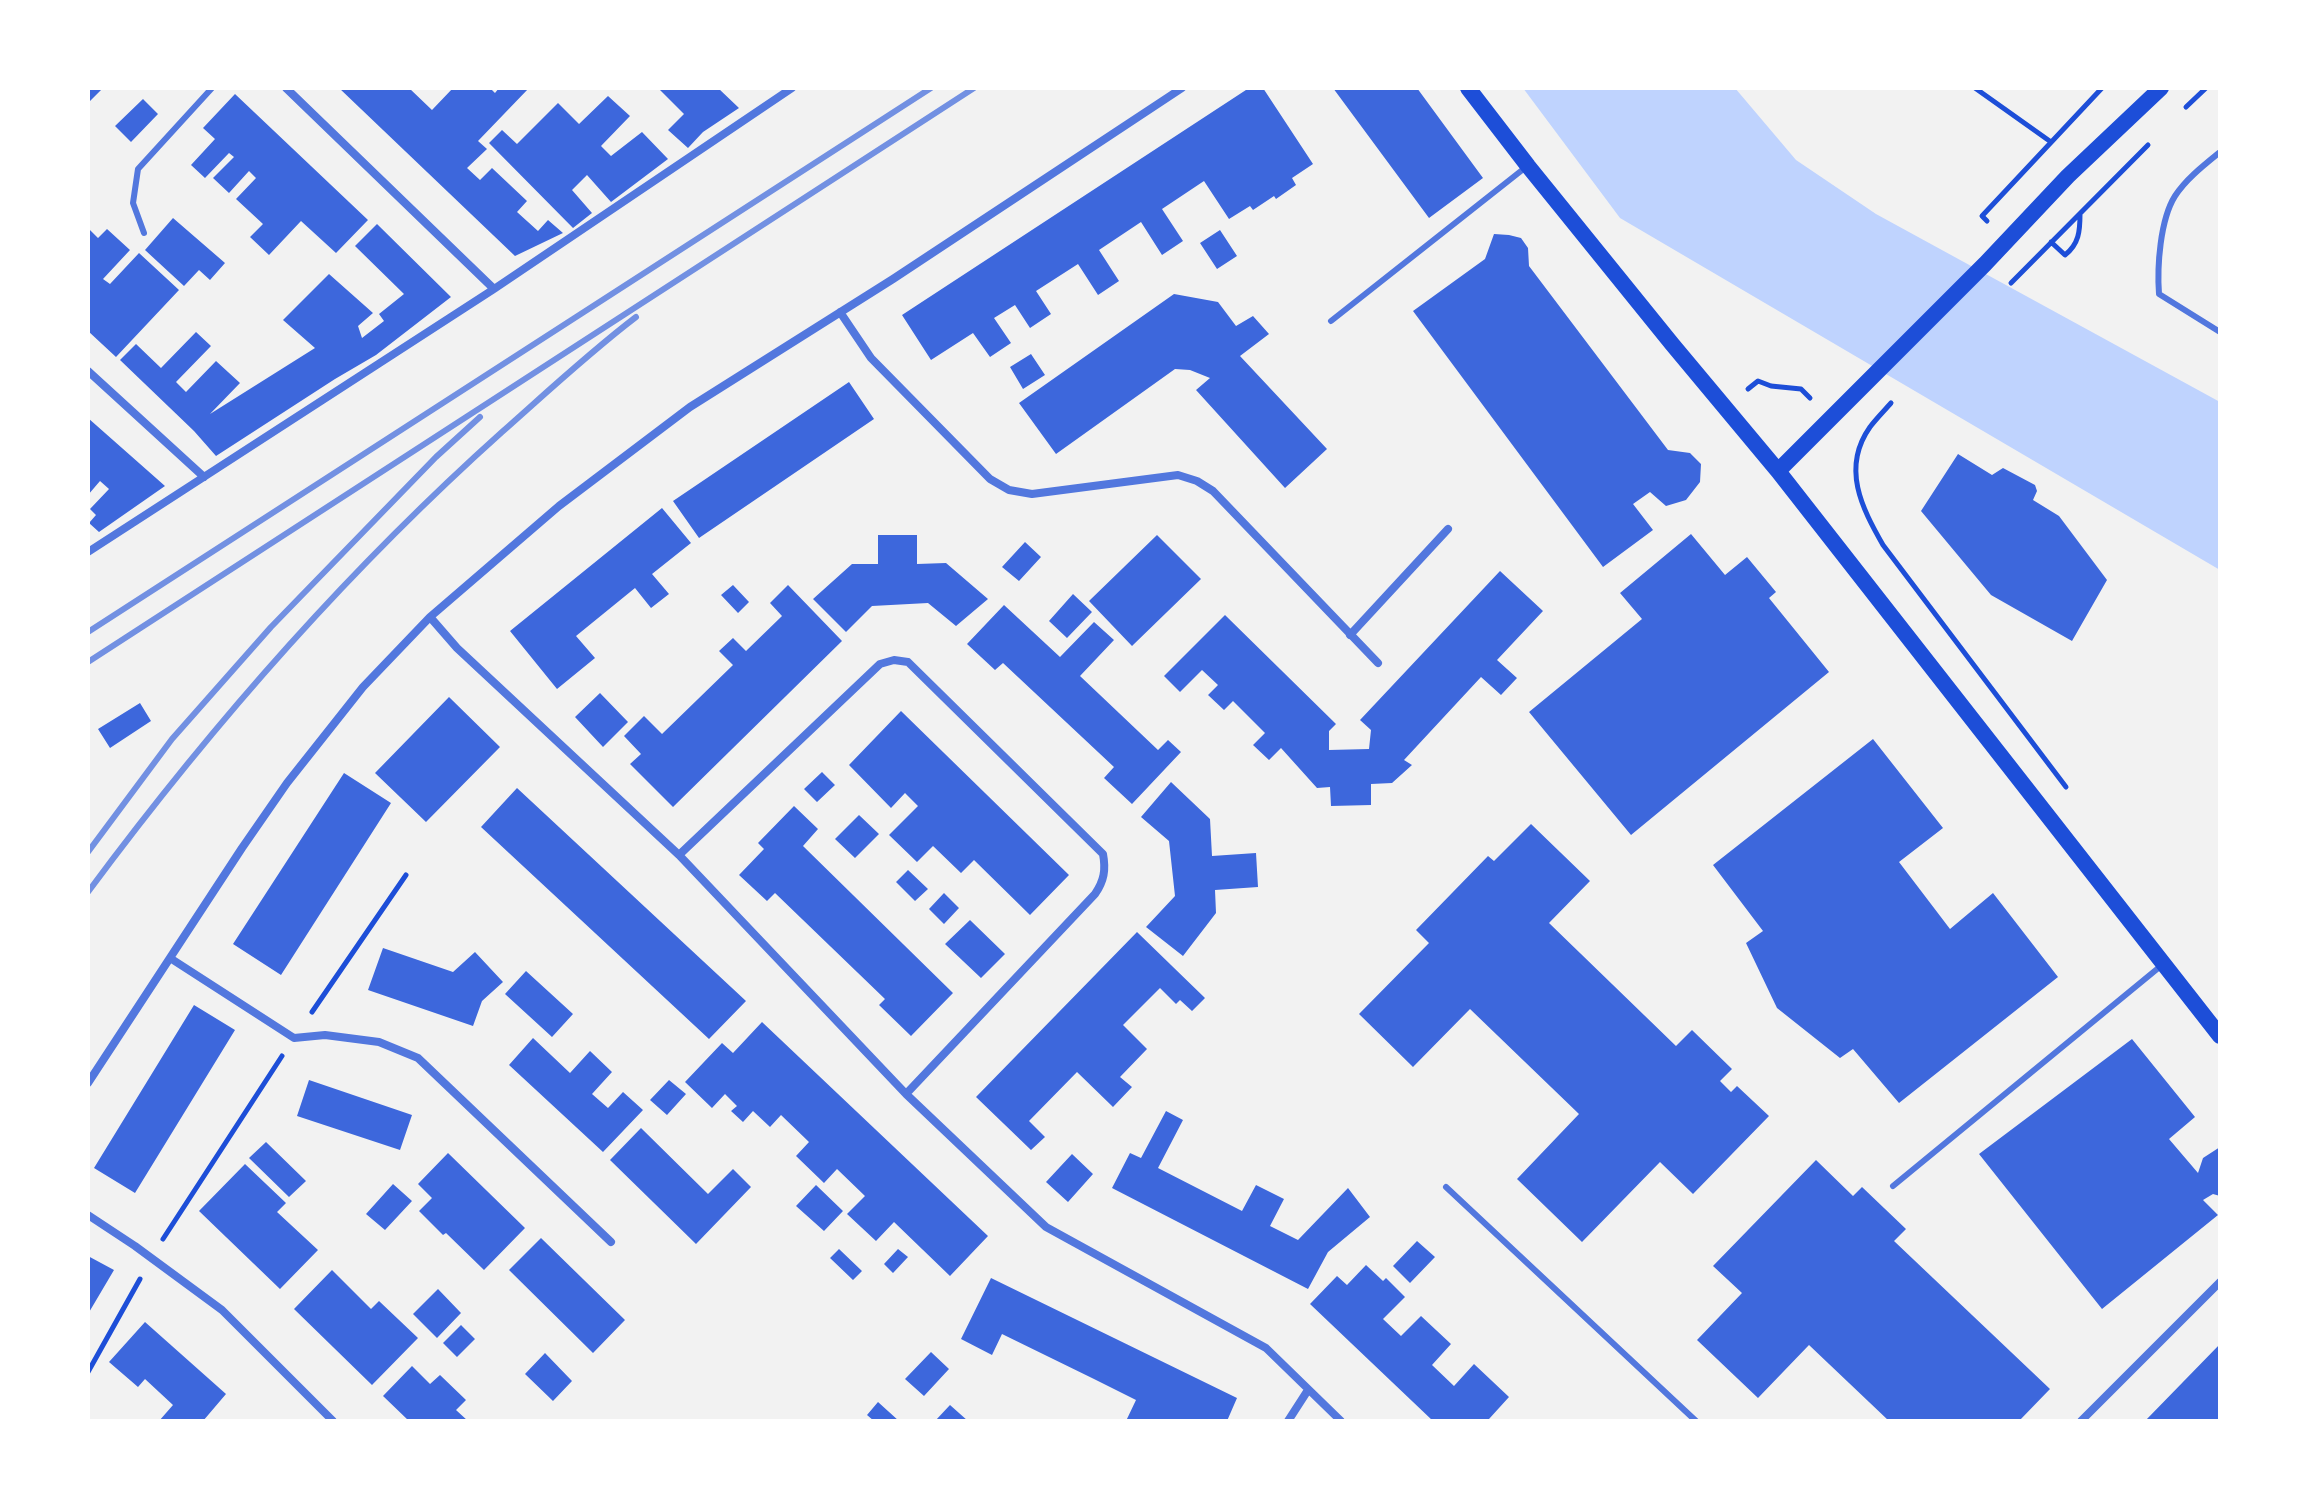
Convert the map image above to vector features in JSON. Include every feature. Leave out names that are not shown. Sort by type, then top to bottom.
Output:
[{"type":"main road","points":[[1468,88],[1695,373],[1778,471],[2220,1036]]},
{"type":"main road","points":[[1778,471],[1831,421],[2068,176],[2161,88]]},
{"type":"street","points":[[286,88],[494,289]]},
{"type":"street","points":[[88,1083],[287,783],[363,687],[430,617],[559,506],[690,407],[1182,88]]},
{"type":"street","points":[[88,552],[494,289],[786,90]]},
{"type":"street","points":[[840,312],[871,358],[990,479],[1009,490],[1032,494],[1178,475],[1197,481],[1213,491],[1378,663]]},
{"type":"street","points":[[88,371],[204,477]]},
{"type":"street","points":[[1350,635],[1448,529]]},
{"type":"street","points":[[430,617],[457,648],[679,855],[906,1094],[1046,1227],[1266,1348],[1341,1421]]},
{"type":"street","points":[[679,855],[880,664],[894,660],[908,662],[1103,854],[1105,867],[1102,884],[1095,894],[906,1094]]},
{"type":"street","points":[[170,958],[294,1038],[325,1035],[379,1042],[418,1058],[611,1242]]},
{"type":"street","points":[[88,1215],[152,1257],[222,1310],[333,1421]]},
{"type":"street","points":[[2081,1421],[2220,1282]]},
{"type":"street","points":[[1288,1421],[1308,1390]]},
{"type":"lane","points":[[144,233],[133,203],[138,169],[212,88]]},
{"type":"lane","points":[[2220,152],[2195,173],[2174,198],[2163,233],[2157,272],[2159,294],[2220,332]]},
{"type":"lane","points":[[1331,321],[1528,166]]},
{"type":"lane","points":[[1893,1186],[2163,964]]},
{"type":"lane","points":[[1446,1187],[1696,1421]]},
{"type":"path","points":[[1975,88],[2051,142]]},
{"type":"path","points":[[1990,223],[1982,216],[2102,88]]},
{"type":"path","points":[[2184,109],[2206,88]]},
{"type":"path","points":[[2022,273],[2152,141]]},
{"type":"path","points":[[2051,242],[2065,255],[2074,248],[2080,233],[2080,214]]},
{"type":"path","points":[[1752,385],[1758,381],[1771,386],[1801,389],[1807,395]]},
{"type":"path","points":[[1895,400],[1869,429],[1858,453],[1855,478],[1866,515],[1883,545],[2074,797]]},
{"type":"path","points":[[88,1372],[152,1257],[294,1038],[406,875]]},
{"type":"water","points":[[1523,88],[1735,88],[1796,160],[1876,214],[2220,402],[2220,570],[1620,218]]},
{"type":"building","points":[[88,88],[103,88],[88,103]]},
{"type":"building","points":[[339,88],[409,88],[432,110],[453,88],[490,88],[495,93],[499,88],[529,88],[478,141],[487,149],[467,168],[480,180],[492,168],[527,201],[517,212],[538,231],[548,220],[563,233],[515,256]]},
{"type":"building","points":[[658,88],[718,88],[739,108],[703,132],[688,148],[668,130],[684,114]]},
{"type":"building","points":[[1249,88],[1263,88],[1313,164],[1292,178],[1296,185],[1276,199],[1274,196],[1253,210],[1250,206],[1229,219],[1204,181],[1162,209],[1183,241],[1162,255],[1141,222],[1099,250],[1119,281],[1098,295],[1078,264],[1036,291],[1051,314],[1030,328],[1015,305],[994,318],[1011,343],[990,357],[973,333],[931,360],[902,315]]},
{"type":"building","points":[[1333,88],[1417,88],[1483,178],[1429,218]]},
{"type":"building","points":[[235,94],[368,220],[336,253],[301,221],[269,255],[250,237],[263,224],[236,199],[256,178],[249,171],[229,193],[213,178],[234,157],[229,153],[205,178],[191,165],[215,139],[203,128]]},
{"type":"building","points":[[608,96],[630,116],[601,146],[611,156],[642,132],[668,159],[611,202],[587,175],[572,190],[592,213],[573,228],[489,143],[502,130],[517,144],[558,103],[579,124]]},
{"type":"building","points":[[143,99],[158,114],[131,142],[115,126]]},
{"type":"building","points":[[173,218],[225,263],[210,280],[199,270],[184,286],[145,250]]},
{"type":"building","points":[[377,224],[451,297],[376,355],[216,456],[120,360],[136,344],[161,368],[196,332],[211,346],[176,382],[186,392],[216,361],[240,383],[210,414],[315,348],[283,320],[329,274],[373,313],[358,326],[362,338],[384,321],[379,314],[404,294],[355,246]]},
{"type":"building","points":[[88,228],[98,238],[107,229],[130,250],[103,279],[110,284],[139,253],[179,290],[116,357],[88,331]]},
{"type":"building","points":[[1220,230],[1237,256],[1217,269],[1200,243]]},
{"type":"building","points":[[1494,234],[1521,238],[1528,248],[1529,266],[1668,450],[1690,453],[1701,464],[1700,482],[1686,500],[1666,506],[1650,492],[1633,504],[1653,530],[1603,567],[1413,311],[1485,259]]},
{"type":"building","points":[[1174,294],[1218,302],[1236,326],[1253,316],[1269,334],[1240,356],[1327,449],[1285,488],[1196,390],[1210,378],[1190,370],[1175,369],[1056,454],[1019,403]]},
{"type":"building","points":[[1031,354],[1045,375],[1023,389],[1010,367]]},
{"type":"building","points":[[849,382],[874,419],[699,538],[673,501]]},
{"type":"building","points":[[88,418],[165,486],[99,532],[89,523],[96,515],[90,509],[109,489],[100,481],[88,495]]},
{"type":"building","points":[[1958,454],[1992,475],[2003,468],[2035,485],[2037,491],[2033,500],[2059,516],[2107,580],[2072,641],[1991,595],[1921,511]]},
{"type":"building","points":[[662,508],[691,543],[652,574],[669,594],[651,608],[635,588],[576,636],[595,658],[557,689],[510,631]]},
{"type":"building","points":[[1691,534],[1725,575],[1747,557],[1776,592],[1769,598],[1829,672],[1631,835],[1529,712],[1642,619],[1620,593]]},
{"type":"building","points":[[878,535],[917,535],[917,564],[946,563],[988,599],[956,626],[928,603],[872,606],[846,632],[813,599],[852,564],[878,564]]},
{"type":"building","points":[[1157,535],[1201,579],[1132,646],[1089,601]]},
{"type":"building","points":[[1025,542],[1041,557],[1019,581],[1002,567]]},
{"type":"building","points":[[1500,571],[1543,611],[1497,660],[1517,678],[1501,695],[1481,677],[1404,760],[1412,765],[1392,783],[1371,784],[1371,805],[1331,806],[1330,787],[1317,788],[1281,748],[1269,760],[1253,745],[1265,733],[1233,701],[1224,710],[1208,695],[1218,685],[1202,670],[1180,692],[1164,676],[1225,615],[1336,724],[1329,731],[1329,750],[1369,749],[1371,730],[1360,720]]},
{"type":"building","points":[[733,585],[749,602],[738,613],[721,595]]},
{"type":"building","points":[[788,585],[842,641],[673,807],[630,764],[641,754],[624,736],[644,716],[662,734],[733,665],[719,651],[733,638],[746,651],[782,616],[770,603]]},
{"type":"building","points":[[1073,594],[1092,612],[1067,638],[1049,621]]},
{"type":"building","points":[[1004,605],[1060,657],[1094,622],[1114,640],[1080,676],[1158,750],[1168,740],[1181,752],[1132,804],[1104,778],[1114,767],[1003,663],[995,670],[967,644]]},
{"type":"building","points":[[600,693],[628,722],[603,747],[575,717]]},
{"type":"building","points":[[449,697],[500,747],[426,822],[375,773]]},
{"type":"building","points":[[140,703],[151,721],[110,748],[98,729]]},
{"type":"building","points":[[901,711],[1069,875],[1030,915],[974,860],[961,873],[933,846],[917,862],[889,835],[918,806],[905,793],[891,808],[849,765]]},
{"type":"building","points":[[1873,739],[1943,828],[1899,862],[1950,929],[1993,893],[2058,977],[1899,1103],[1853,1049],[1840,1058],[1777,1008],[1746,943],[1763,931],[1713,865]]},
{"type":"building","points":[[822,772],[835,785],[817,802],[804,789]]},
{"type":"building","points":[[344,773],[391,803],[281,975],[233,944]]},
{"type":"building","points":[[1171,782],[1210,819],[1212,856],[1256,853],[1258,887],[1215,890],[1216,913],[1183,956],[1146,927],[1175,896],[1169,841],[1141,817]]},
{"type":"building","points":[[517,788],[746,1001],[709,1039],[481,827]]},
{"type":"building","points":[[794,806],[818,829],[803,846],[953,993],[911,1036],[879,1005],[885,999],[775,893],[767,901],[739,875],[764,849],[758,843]]},
{"type":"building","points":[[859,815],[879,834],[855,858],[835,839]]},
{"type":"building","points":[[1531,824],[1590,881],[1549,923],[1676,1046],[1692,1030],[1732,1069],[1720,1081],[1731,1092],[1737,1086],[1769,1116],[1693,1194],[1660,1162],[1582,1242],[1517,1179],[1579,1114],[1470,1009],[1413,1067],[1359,1014],[1429,943],[1416,930],[1488,856],[1494,861]]},
{"type":"building","points":[[908,870],[928,889],[915,901],[896,882]]},
{"type":"building","points":[[944,893],[959,908],[944,924],[929,909]]},
{"type":"building","points":[[970,920],[1005,954],[981,978],[945,944]]},
{"type":"building","points":[[1137,932],[1205,998],[1192,1011],[1180,1000],[1176,1004],[1160,988],[1123,1025],[1147,1049],[1120,1077],[1132,1087],[1113,1107],[1077,1072],[1029,1121],[1045,1137],[1031,1150],[976,1097]]},
{"type":"building","points":[[383,948],[453,972],[475,952],[503,982],[482,1001],[473,1026],[368,990]]},
{"type":"building","points":[[526,971],[573,1014],[552,1037],[505,994]]},
{"type":"building","points":[[194,1005],[235,1030],[135,1193],[94,1168]]},
{"type":"building","points":[[762,1022],[988,1236],[950,1276],[894,1222],[876,1241],[847,1214],[865,1196],[837,1169],[824,1183],[796,1156],[809,1142],[781,1115],[770,1127],[753,1111],[743,1122],[731,1111],[737,1106],[725,1094],[712,1108],[685,1082],[722,1043],[733,1053]]},
{"type":"building","points":[[533,1038],[570,1073],[590,1051],[612,1072],[592,1094],[608,1108],[623,1092],[643,1110],[603,1152],[509,1065]]},
{"type":"building","points":[[2132,1039],[2195,1117],[2169,1139],[2198,1173],[2203,1158],[2220,1147],[2220,1196],[2213,1194],[2203,1200],[2218,1215],[2102,1309],[1979,1154]]},
{"type":"building","points":[[309,1080],[412,1115],[400,1150],[297,1116]]},
{"type":"building","points":[[669,1080],[686,1094],[667,1115],[650,1100]]},
{"type":"building","points":[[1166,1111],[1183,1120],[1158,1168],[1242,1211],[1256,1185],[1284,1199],[1270,1226],[1298,1240],[1348,1188],[1370,1217],[1328,1252],[1308,1289],[1112,1188],[1130,1153],[1141,1158]]},
{"type":"building","points":[[641,1128],[708,1194],[733,1169],[751,1187],[696,1244],[610,1160]]},
{"type":"building","points":[[266,1142],[306,1181],[289,1197],[249,1158]]},
{"type":"building","points":[[448,1153],[525,1228],[484,1270],[419,1211],[432,1198],[418,1184]]},
{"type":"building","points":[[1072,1154],[1093,1174],[1068,1202],[1046,1182]]},
{"type":"building","points":[[1816,1160],[1853,1196],[1862,1187],[1906,1229],[1894,1241],[2050,1389],[2019,1421],[1889,1421],[1809,1345],[1758,1398],[1697,1340],[1742,1293],[1713,1266]]},
{"type":"building","points":[[245,1164],[286,1203],[277,1212],[318,1250],[280,1289],[199,1211]]},
{"type":"building","points":[[393,1184],[412,1201],[385,1230],[366,1214]]},
{"type":"building","points":[[816,1185],[843,1211],[824,1231],[796,1206]]},
{"type":"building","points":[[541,1238],[625,1320],[593,1353],[509,1270]]},
{"type":"building","points":[[1417,1241],[1435,1257],[1410,1283],[1393,1266]]},
{"type":"building","points":[[839,1249],[862,1271],[853,1280],[830,1258]]},
{"type":"building","points":[[898,1249],[908,1257],[893,1273],[884,1264]]},
{"type":"building","points":[[88,1256],[114,1270],[88,1314]]},
{"type":"building","points":[[1366,1265],[1383,1281],[1386,1278],[1405,1297],[1383,1319],[1401,1336],[1421,1316],[1451,1344],[1432,1365],[1454,1386],[1474,1364],[1509,1397],[1489,1419],[1491,1421],[1433,1421],[1310,1304],[1337,1276],[1347,1285]]},
{"type":"building","points":[[332,1270],[371,1309],[379,1301],[418,1338],[372,1385],[294,1309]]},
{"type":"building","points":[[991,1278],[1237,1398],[1227,1421],[1126,1421],[1136,1400],[1094,1379],[1002,1334],[992,1355],[961,1339]]},
{"type":"building","points":[[438,1289],[461,1313],[437,1338],[413,1314]]},
{"type":"building","points":[[145,1322],[226,1394],[203,1421],[159,1421],[173,1405],[145,1379],[138,1387],[109,1362]]},
{"type":"building","points":[[461,1325],[475,1339],[457,1357],[443,1343]]},
{"type":"building","points":[[2220,1344],[2220,1421],[2145,1421]]},
{"type":"building","points":[[931,1352],[949,1369],[924,1396],[905,1379]]},
{"type":"building","points":[[545,1353],[572,1381],[553,1401],[525,1374]]},
{"type":"building","points":[[412,1366],[430,1384],[440,1375],[466,1400],[456,1410],[468,1421],[409,1421],[383,1396]]},
{"type":"building","points":[[878,1402],[899,1421],[874,1421],[867,1415]]},
{"type":"building","points":[[950,1405],[968,1421],[935,1421]]},
{"type":"railway","points":[[88,632],[931,88]]},
{"type":"railway","points":[[88,662],[974,88]]},
{"type":"railway","points":[[88,892],[232,710],[336,594],[502,432],[636,317]]},
{"type":"railway","points":[[88,852],[172,739],[271,627],[436,457],[480,417]]}]
